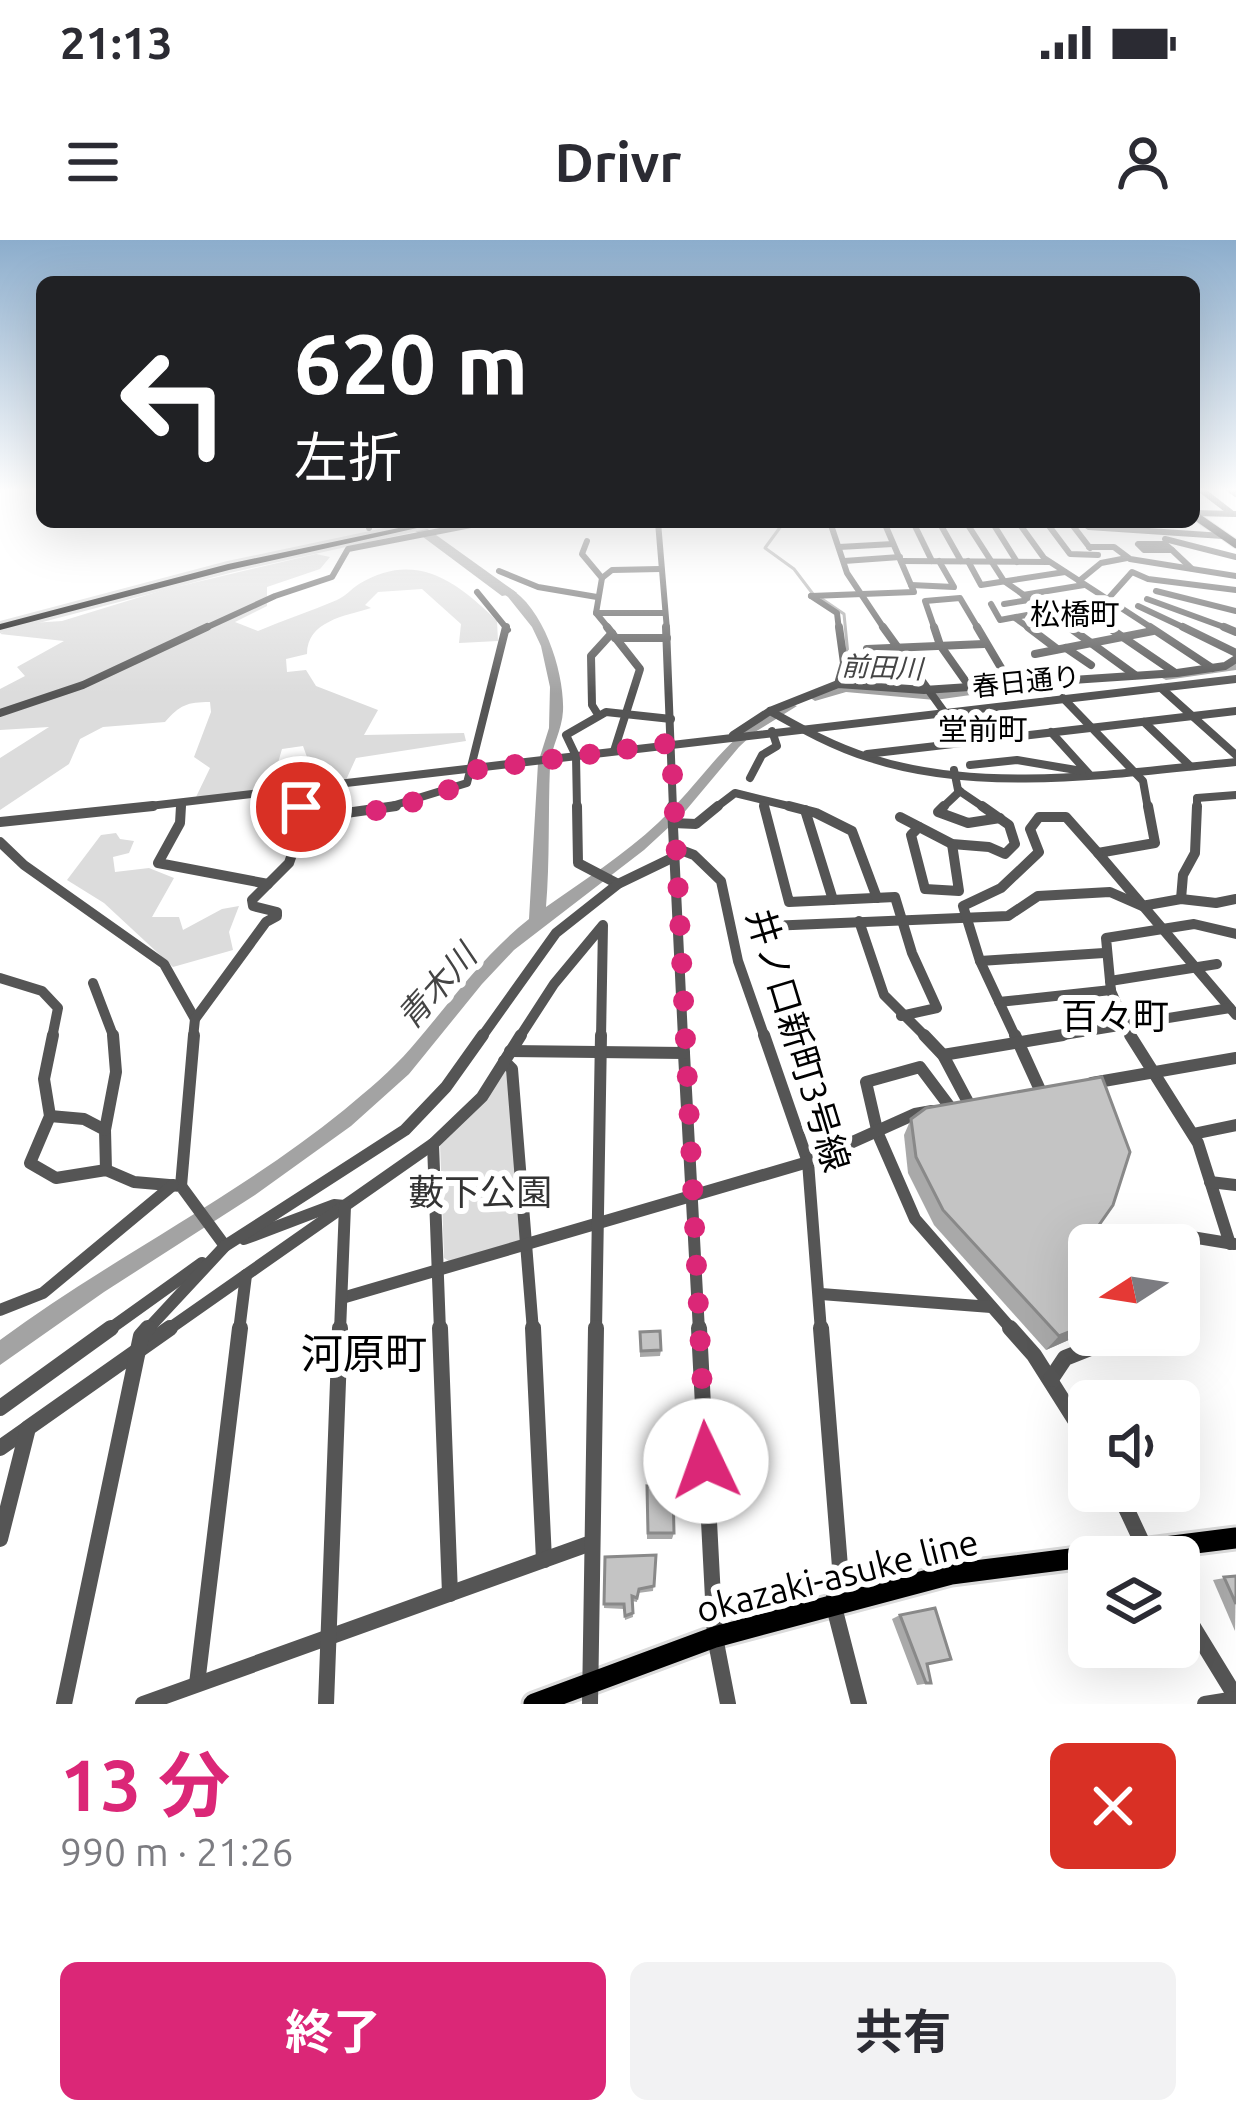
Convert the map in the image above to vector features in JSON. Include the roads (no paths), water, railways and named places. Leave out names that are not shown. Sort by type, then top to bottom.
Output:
[{"type":"highway","points":[[0,624],[276,557]]},
{"type":"main road","name":"okazaki-asuke line","points":[[1200,1544],[1236,1538]]},
{"type":"main road","name":"okazaki-asuke line","points":[[534,1704],[589,1693],[716,1637],[833,1603],[951,1574],[1068,1561]]},
{"type":"street","points":[[0,713],[83,685],[275,596],[332,577],[343,557]]},
{"type":"street","points":[[585,557],[602,578]]},
{"type":"street","points":[[660,557],[716,1637],[728,1704]]},
{"type":"street","points":[[911,585],[954,587],[933,557]]},
{"type":"street","points":[[962,557],[981,585],[1065,572]]},
{"type":"street","points":[[987,557],[1004,581],[1135,675]]},
{"type":"street","points":[[1014,557],[1017,562]]},
{"type":"street","points":[[1045,557],[1233,679]]},
{"type":"street","points":[[1101,557],[1106,562]]},
{"type":"street","points":[[1121,557],[1132,572],[1168,582],[1236,590]]},
{"type":"street","points":[[1180,557],[1191,568]]},
{"type":"street","points":[[838,684],[844,663],[837,613],[811,596],[914,592],[900,559]]},
{"type":"street","points":[[966,742],[924,690],[847,573],[844,560],[1049,562]]},
{"type":"street","points":[[1004,604],[1082,583],[1106,562],[1236,576]]},
{"type":"street","points":[[614,751],[640,669],[596,613],[597,597],[602,578],[612,570],[660,569]]},
{"type":"street","points":[[500,571],[538,587],[597,597]]},
{"type":"street","points":[[992,604],[1000,620],[1107,600],[1132,572]]},
{"type":"street","points":[[1129,614],[1168,582]]},
{"type":"street","points":[[1156,591],[1235,611]]},
{"type":"street","points":[[299,793],[301,807],[328,813],[383,813],[467,783],[508,630],[477,592]]},
{"type":"street","points":[[969,686],[940,645],[925,601],[960,598],[1010,683]]},
{"type":"street","points":[[1147,599],[1224,633],[1236,632]]},
{"type":"street","points":[[1076,606],[1185,679]]},
{"type":"street","points":[[1138,607],[1236,656]]},
{"type":"street","points":[[596,613],[663,613]]},
{"type":"street","points":[[1015,618],[1091,665]]},
{"type":"street","points":[[1035,653],[1153,631]]},
{"type":"street","points":[[598,713],[592,704],[591,656],[614,635],[667,638]]},
{"type":"street","points":[[874,686],[867,649],[983,644]]},
{"type":"street","points":[[0,822],[299,793],[733,735],[838,684],[924,690],[1135,675],[1185,679],[1236,656]]},
{"type":"street","name":"春日通り","points":[[733,735],[1160,688],[1185,679],[1233,679]]},
{"type":"street","points":[[1160,688],[1236,759]]},
{"type":"street","points":[[1063,698],[1144,782],[1155,843],[1098,853]]},
{"type":"street","points":[[864,754],[1236,712]]},
{"type":"street","points":[[598,713],[670,719]]},
{"type":"street","points":[[598,713],[592,722],[566,735],[575,756],[578,863],[614,882]]},
{"type":"street","points":[[774,713],[821,741],[908,767],[1090,775],[1236,759]]},
{"type":"street","points":[[750,733],[774,713]]},
{"type":"street","points":[[1144,722],[1190,766]]},
{"type":"street","points":[[750,778],[762,755],[778,746],[772,730]]},
{"type":"street","points":[[1051,732],[1090,775]]},
{"type":"street","points":[[901,818],[952,844],[989,847],[1005,854],[1015,842],[1009,825],[960,791],[956,769],[939,746]]},
{"type":"street","points":[[361,785],[362,813]]},
{"type":"street","points":[[960,791],[938,812],[957,821],[988,824],[1000,818]]},
{"type":"street","points":[[673,823],[696,824],[735,794],[805,810],[852,831],[877,898]]},
{"type":"street","points":[[1181,899],[1183,875],[1195,853],[1197,798],[1236,795]]},
{"type":"street","points":[[763,801],[789,902],[895,897],[912,953],[938,1008],[901,1016]]},
{"type":"street","points":[[181,805],[180,823],[158,862],[179,872],[208,872],[268,884]]},
{"type":"street","points":[[805,810],[833,900]]},
{"type":"street","points":[[225,1246],[182,1188],[195,1019],[254,938],[277,916],[278,912],[253,906],[252,900],[287,867],[298,849],[298,834],[328,813]]},
{"type":"street","points":[[1041,1092],[980,961],[963,906],[1001,888],[1039,852],[1030,829],[1039,818],[1066,817],[1233,1012]]},
{"type":"street","points":[[919,827],[910,835],[925,889],[959,891],[952,844]]},
{"type":"street","points":[[0,842],[164,964],[195,1019]]},
{"type":"street","points":[[0,1408],[225,1246],[405,1130],[446,1087],[556,933],[614,882],[674,852]]},
{"type":"street","name":"井ノ口新町3号線","points":[[674,852],[694,856],[721,881],[738,961],[808,1162],[840,1568],[833,1603],[859,1704]]},
{"type":"street","points":[[770,926],[1008,916],[1038,896],[1110,892],[1142,906],[1181,899],[1216,903],[1236,899]]},
{"type":"street","points":[[859,921],[884,994],[943,1055],[969,1104]]},
{"type":"street","points":[[1200,1239],[1233,1244],[1193,1134],[1125,1025],[1104,953],[1106,938],[1194,924],[1236,934]]},
{"type":"street","points":[[0,1448],[134,1349],[433,1144],[468,1113],[554,984],[603,925],[589,1693]]},
{"type":"street","points":[[980,961],[1104,953]]},
{"type":"street","points":[[999,1002],[1217,964]]},
{"type":"street","points":[[0,978],[42,991],[58,1007],[44,1079],[50,1116],[30,1162],[56,1178],[106,1170],[134,1182],[182,1188]]},
{"type":"street","points":[[93,983],[114,1024],[113,1101],[104,1130],[106,1170]]},
{"type":"street","points":[[943,1055],[1233,1012]]},
{"type":"street","points":[[507,1056],[684,1053]]},
{"type":"street","points":[[507,1056],[529,1245],[544,1560]]},
{"type":"street","points":[[1085,1084],[1236,1058]]},
{"type":"street","points":[[950,1107],[920,1067],[866,1082],[878,1134],[915,1219],[1051,1378],[1068,1407]]},
{"type":"street","points":[[1023,1095],[1063,1088]]},
{"type":"street","points":[[342,1298],[808,1162],[914,1114],[987,1101]]},
{"type":"street","points":[[50,1116],[84,1120],[104,1130]]},
{"type":"street","points":[[1193,1134],[1236,1125]]},
{"type":"street","points":[[433,1144],[450,1594]]},
{"type":"street","points":[[1210,1182],[1236,1184]]},
{"type":"street","points":[[0,1310],[43,1293],[182,1188]]},
{"type":"street","points":[[64,1704],[134,1349],[141,1336],[225,1246],[334,1205],[345,1206]]},
{"type":"street","points":[[326,1704],[345,1206]]},
{"type":"street","points":[[197,1684],[246,1275]]},
{"type":"street","points":[[821,1294],[993,1307]]},
{"type":"street","points":[[1051,1378],[1070,1356]]},
{"type":"street","points":[[0,1539],[28,1428]]},
{"type":"street","points":[[142,1704],[591,1543]]},
{"type":"street","points":[[1200,1639],[1236,1698],[1205,1704]]},
{"type":"waterway","points":[[778,557],[813,594]]},
{"type":"waterway","name":"青木川","points":[[495,583],[512,595],[537,627],[556,687],[555,728],[544,763],[537,920]]},
{"type":"waterway","points":[[822,599],[844,614],[849,665],[845,688]]},
{"type":"waterway","name":"前田川","points":[[1166,677],[1236,667]]},
{"type":"waterway","name":"前田川","points":[[815,697],[845,688],[935,696],[985,689]]},
{"type":"waterway","name":"青木川","points":[[0,1354],[344,1120],[403,1069],[508,946],[639,847],[751,730],[791,706]]},
{"type":"district","name":"松橋町","points":[[1075,614]]},
{"type":"district","name":"堂前町","points":[[983,729]]},
{"type":"district","name":"百々町","points":[[1115,1015]]},
{"type":"district","name":"河原町","points":[[364,1353]]},
{"type":"park label","name":"藪下公園","points":[[480,1191]]}]
